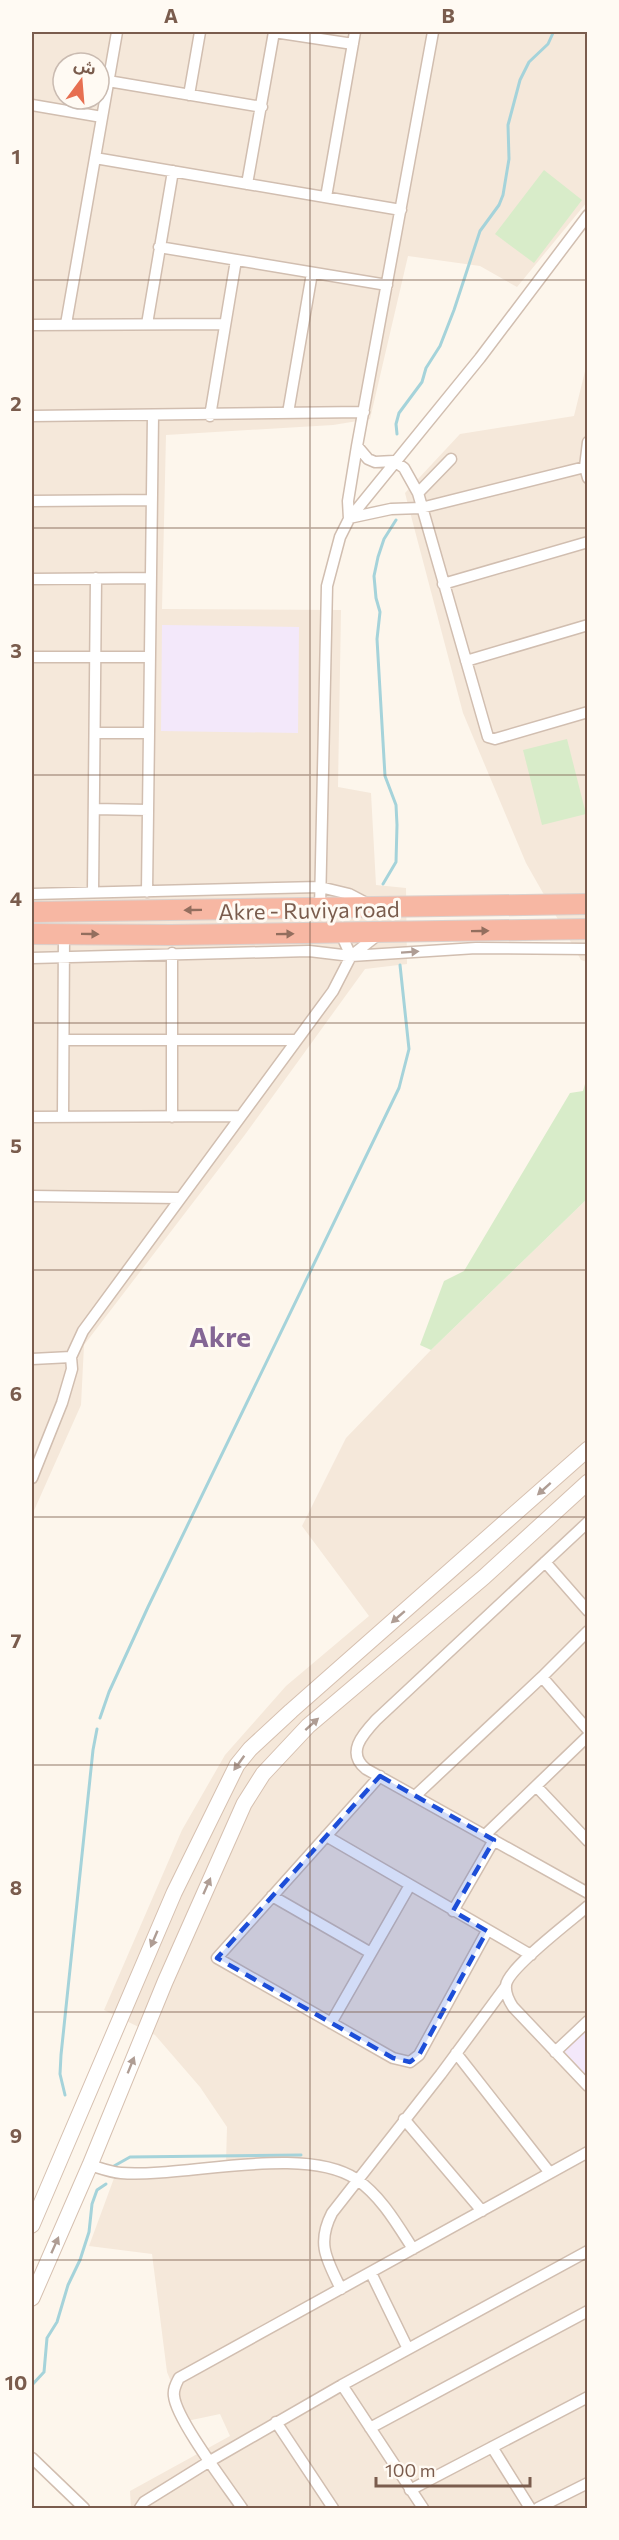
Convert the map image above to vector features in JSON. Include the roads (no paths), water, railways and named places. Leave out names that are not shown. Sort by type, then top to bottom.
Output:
[{"type":"highway","name":"Akre - Ruviya road","points":[[32,912],[588,904]]},
{"type":"highway","name":"Akre - Ruviya road","points":[[32,934],[341,934],[588,929]]},
{"type":"main road","points":[[32,2225],[174,1893],[237,1765],[250,1749],[291,1711],[588,1449]]},
{"type":"main road","points":[[32,2298],[90,2165],[165,1982],[244,1804],[263,1774],[308,1726],[484,1576],[586,1485]]},
{"type":"main road","points":[[466,1559],[484,1576]]},
{"type":"main road","points":[[32,2198],[52,2178]]},
{"type":"street","points":[[111,65],[117,32]]},
{"type":"street","points":[[189,95],[200,32]]},
{"type":"street","points":[[247,184],[274,32],[353,44]]},
{"type":"street","points":[[326,197],[355,32]]},
{"type":"street","points":[[349,519],[348,501],[357,446],[433,32]]},
{"type":"street","points":[[111,82],[262,107]]},
{"type":"street","points":[[32,105],[102,117]]},
{"type":"street","points":[[66,324],[103,111]]},
{"type":"street","points":[[95,158],[401,210]]},
{"type":"street","points":[[147,324],[173,171]]},
{"type":"street","points":[[320,908],[327,586],[340,537],[349,519],[480,358],[588,215]]},
{"type":"street","points":[[159,247],[387,285]]},
{"type":"street","points":[[210,416],[236,260]]},
{"type":"street","points":[[288,413],[312,273]]},
{"type":"street","points":[[32,325],[225,324]]},
{"type":"street","points":[[32,416],[210,416],[364,412]]},
{"type":"street","points":[[147,892],[153,415]]},
{"type":"street","points":[[349,519],[391,509],[422,508],[586,472],[588,442]]},
{"type":"street","points":[[357,446],[362,454],[375,462],[394,461],[404,468],[418,493],[488,737],[491,739],[588,712]]},
{"type":"street","points":[[418,493],[451,459]]},
{"type":"street","points":[[32,501],[152,500]]},
{"type":"street","points":[[443,584],[588,542]]},
{"type":"street","points":[[93,892],[96,578]]},
{"type":"street","points":[[32,579],[151,578]]},
{"type":"street","points":[[466,662],[588,625]]},
{"type":"street","points":[[32,657],[150,657]]},
{"type":"street","points":[[95,733],[149,733]]},
{"type":"street","points":[[94,809],[148,810]]},
{"type":"street","points":[[32,894],[320,887],[349,894],[375,908]]},
{"type":"street","points":[[32,1478],[66,1394],[72,1369],[71,1357],[83,1331],[333,991],[351,956],[380,933]]},
{"type":"street","points":[[63,1117],[64,934]]},
{"type":"street","points":[[341,934],[351,956]]},
{"type":"street","points":[[32,958],[309,951],[351,956],[476,948],[588,949]]},
{"type":"street","points":[[172,953],[172,1117]]},
{"type":"street","points":[[64,1040],[296,1040]]},
{"type":"street","points":[[32,1118],[240,1116]]},
{"type":"street","points":[[32,1196],[179,1198]]},
{"type":"street","points":[[32,1359],[71,1357]]},
{"type":"street","points":[[588,1522],[366,1730],[357,1746],[357,1758],[366,1769],[588,1893]]},
{"type":"street","points":[[545,1562],[588,1611]]},
{"type":"street","points":[[415,1796],[588,1631]]},
{"type":"street","points":[[542,1677],[588,1730]]},
{"type":"street","points":[[453,1911],[489,1838],[536,1786],[588,1736]]},
{"type":"street","points":[[380,1776],[217,1958],[393,2058],[405,2062],[414,2060],[487,1931]]},
{"type":"street","points":[[536,1786],[588,1841]]},
{"type":"street","points":[[326,1836],[531,1955]]},
{"type":"street","points":[[331,2023],[410,1885]]},
{"type":"street","points":[[272,1896],[371,1953]]},
{"type":"street","points":[[341,2289],[325,2256],[323,2243],[325,2227],[332,2213],[456,2053],[506,1986],[513,1971],[588,1906]]},
{"type":"street","points":[[506,1986],[509,2002],[513,2007],[588,2086]]},
{"type":"street","points":[[555,2052],[588,2021]]},
{"type":"street","points":[[456,2053],[550,2173]]},
{"type":"street","points":[[404,2119],[482,2211]]},
{"type":"street","points":[[242,2508],[210,2461],[176,2404],[174,2395],[179,2378],[588,2152]]},
{"type":"street","points":[[90,2165],[120,2173],[174,2172],[252,2165],[306,2165],[334,2168],[358,2180],[386,2208],[413,2249]]},
{"type":"street","points":[[140,2508],[144,2502],[276,2422],[588,2251]]},
{"type":"street","points":[[371,2273],[408,2349]]},
{"type":"street","points":[[370,2428],[588,2311]]},
{"type":"street","points":[[342,2385],[423,2508]]},
{"type":"street","points":[[410,2490],[588,2397]]},
{"type":"street","points":[[276,2422],[333,2508]]},
{"type":"street","points":[[492,2447],[530,2508]]},
{"type":"street","points":[[32,2458],[84,2508]]},
{"type":"street","points":[[538,2508],[588,2483]]},
{"type":"waterway","points":[[397,434],[396,424],[399,413],[422,382],[426,368],[440,346],[480,231],[499,205],[503,195],[509,159],[508,125],[520,80],[529,62],[548,44],[553,33]]},
{"type":"waterway","points":[[383,884],[396,862],[397,825],[396,805],[385,776],[377,639],[380,612],[374,576],[384,539],[396,520]]},
{"type":"waterway","points":[[100,1718],[109,1692],[148,1607],[399,1088],[409,1049],[400,965]]},
{"type":"waterway","points":[[65,2095],[60,2074],[61,2055],[97,1729]]},
{"type":"waterway","points":[[114,2166],[130,2157],[301,2155]]},
{"type":"waterway","points":[[32,2385],[44,2372],[47,2338],[57,2322],[68,2285],[80,2260],[89,2232],[92,2204],[97,2190],[106,2184]]},
{"type":"district","name":"Akre","points":[[220,1336]]}]
